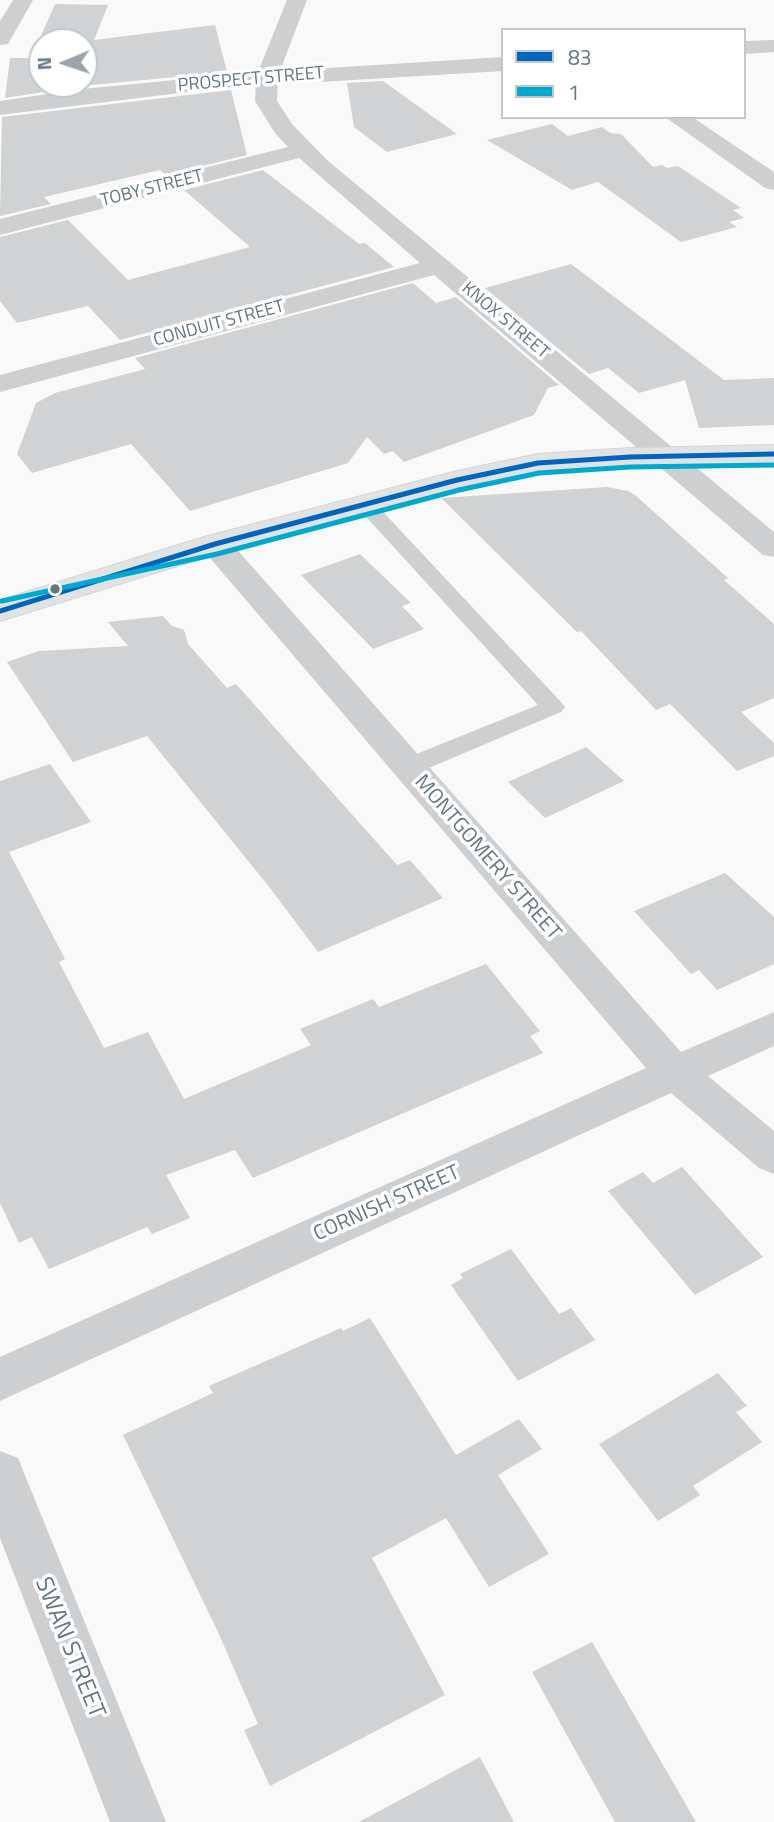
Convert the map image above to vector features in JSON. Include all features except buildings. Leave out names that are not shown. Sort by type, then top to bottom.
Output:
[{"type":"main road","points":[[0,611],[215,544],[457,480],[538,463],[666,456],[774,454]]},
{"type":"main road","points":[[0,591],[215,544]]},
{"type":"street","points":[[0,39],[23,0]]},
{"type":"street","points":[[267,77],[297,0]]},
{"type":"street","points":[[746,48],[774,46]]},
{"type":"street","name":"PROSPECT STREET","points":[[0,108],[82,96],[267,77],[501,65]]},
{"type":"street","name":"KNOX STREET","points":[[267,77],[266,101],[283,128],[304,150],[438,267],[774,548]]},
{"type":"street","points":[[679,119],[774,183]]},
{"type":"street","name":"TOBY STREET","points":[[0,227],[304,150]]},
{"type":"street","name":"CONDUIT STREET","points":[[0,384],[438,267]]},
{"type":"street","name":"MONTGOMERY STREET","points":[[215,544],[675,1073],[774,1156]]},
{"type":"street","name":"CORNISH STREET","points":[[0,1380],[774,1028]]},
{"type":"street","name":"SWAN STREET","points":[[0,1474],[138,1822]]},
{"type":"lane","points":[[365,504],[553,707],[408,767]]},
{"type":"transit line","name":"83","points":[[0,611],[215,544],[457,480],[538,463],[630,457],[774,454]]},
{"type":"transit line","name":"1","points":[[2,601],[217,554],[459,490],[539,473],[630,467],[774,465]]}]
